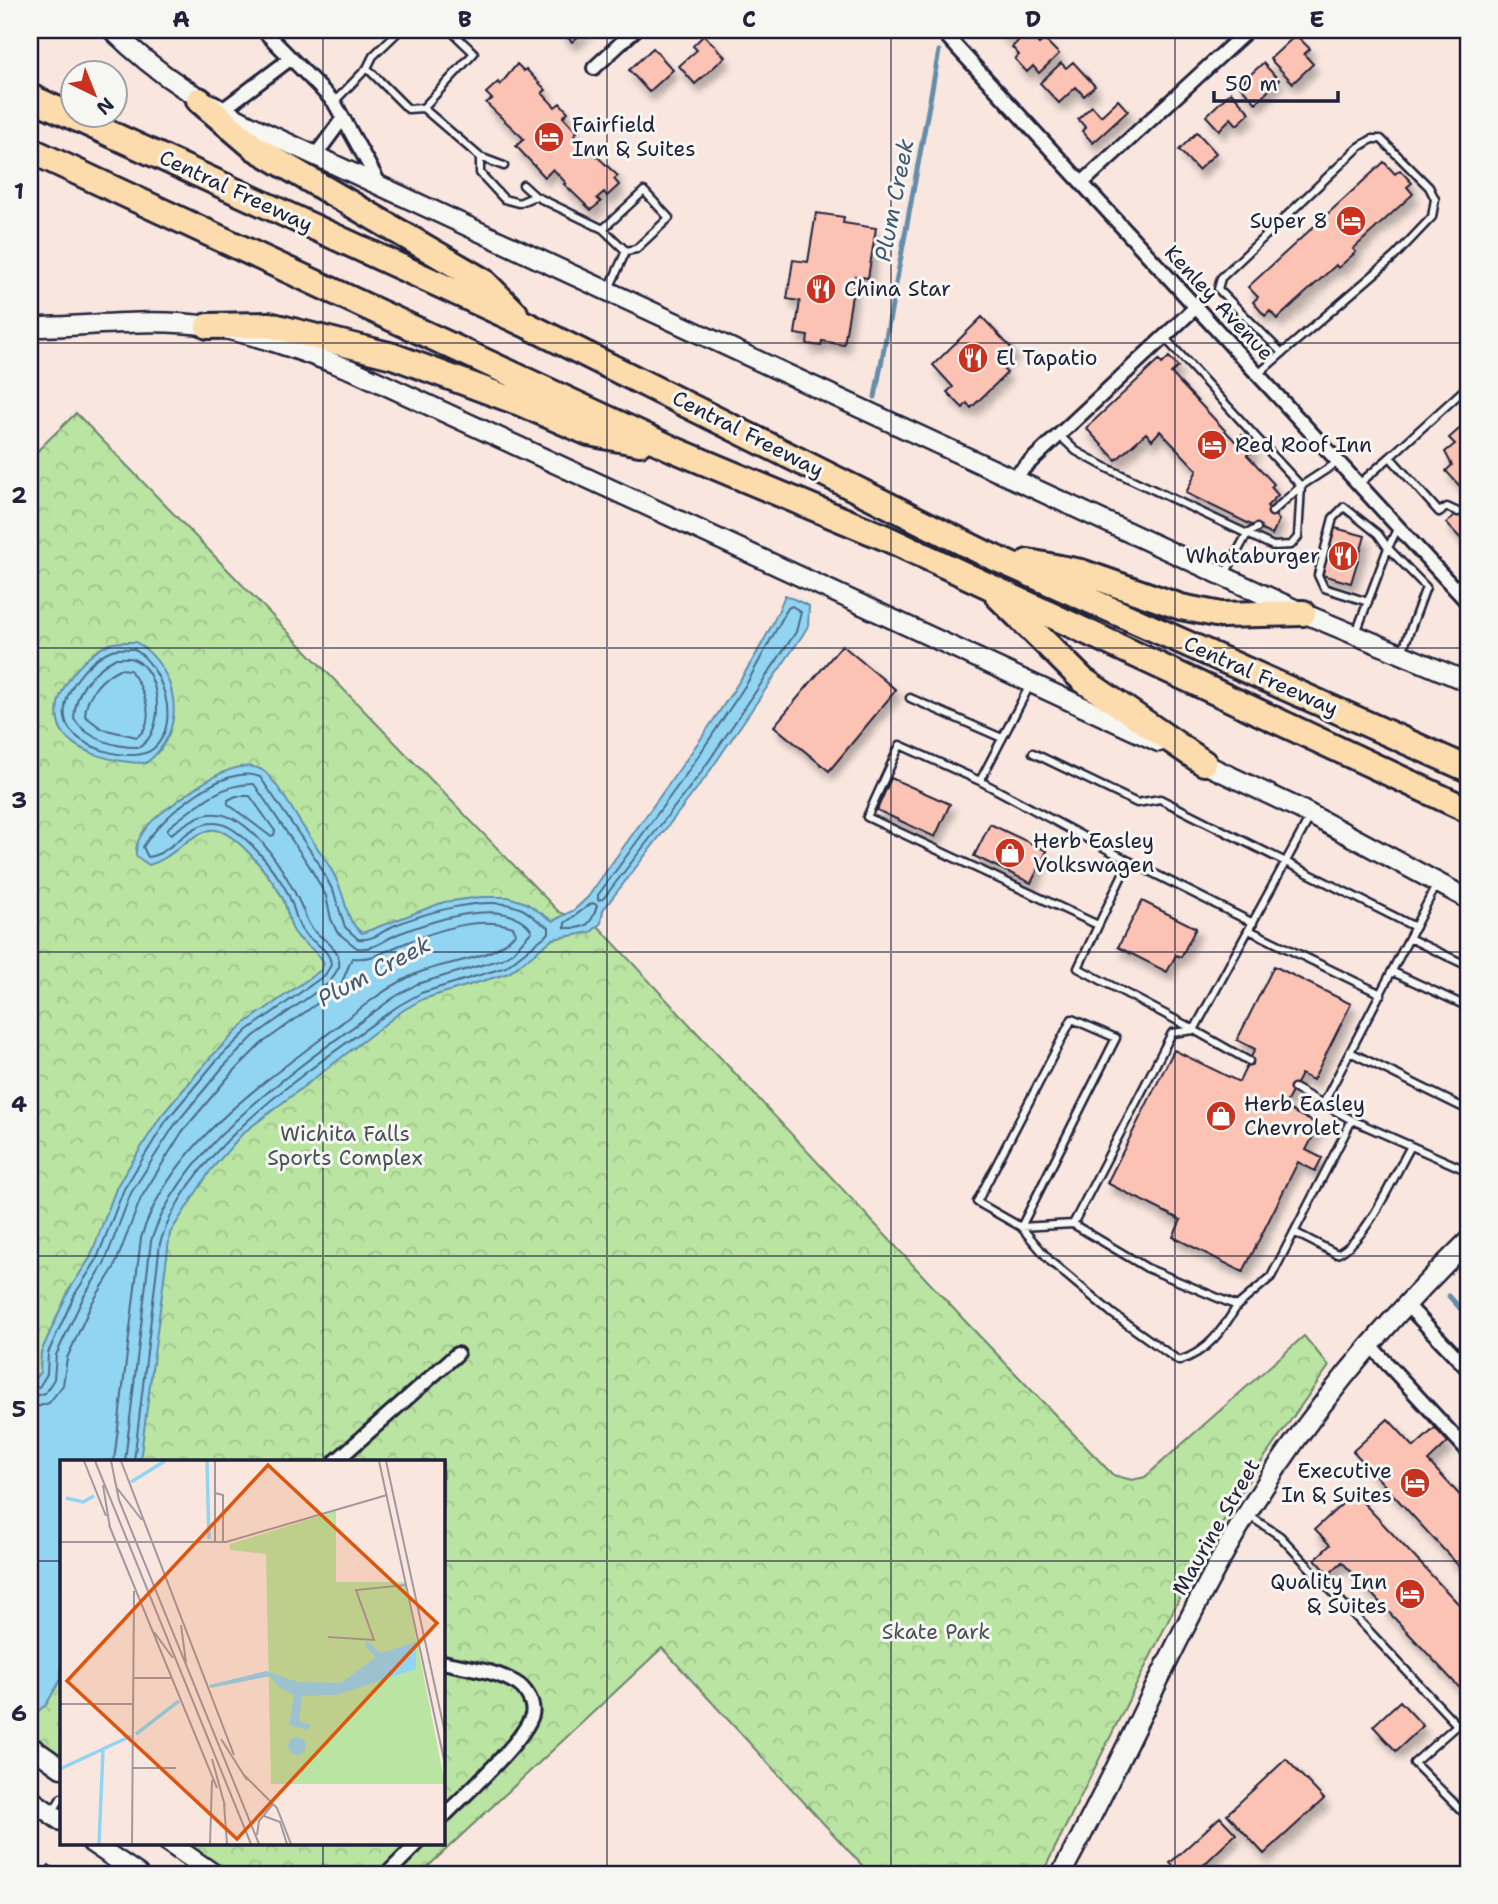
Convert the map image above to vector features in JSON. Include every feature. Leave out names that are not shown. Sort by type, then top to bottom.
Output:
[{"type":"highway","name":"Central Freeway","points":[[30,97],[526,324],[986,554],[1468,769]]},
{"type":"highway","points":[[199,100],[255,148],[484,281],[526,324]]},
{"type":"highway","name":"Central Freeway","points":[[30,150],[675,450],[886,538],[1468,810]]},
{"type":"highway","points":[[208,326],[269,325],[393,356],[520,403],[589,433],[675,450]]},
{"type":"highway","points":[[986,554],[1081,572],[1181,607],[1221,615],[1303,613]]},
{"type":"highway","points":[[985,584],[1083,680],[1203,763]]},
{"type":"main road","points":[[112,30],[159,73],[199,100],[221,111],[607,293],[1303,613],[1468,682]]},
{"type":"main road","points":[[30,327],[140,323],[208,326],[291,348],[357,372],[1203,763],[1311,816],[1468,899]]},
{"type":"main road","name":"Maurine Street","points":[[1061,1874],[1198,1600],[1284,1456],[1405,1303],[1468,1242]]},
{"type":"main road","points":[[30,1746],[60,1767]]},
{"type":"main road","points":[[30,1800],[56,1818]]},
{"type":"main road","points":[[93,1844],[138,1874]]},
{"type":"main road","points":[[170,1844],[214,1874]]},
{"type":"street","points":[[263,30],[334,102],[380,186]]},
{"type":"street","points":[[594,68],[635,30]]},
{"type":"street","name":"Kenley Avenue","points":[[941,30],[1468,603]]},
{"type":"street","points":[[1082,183],[1248,30]]},
{"type":"street","points":[[221,111],[290,59]]},
{"type":"street","points":[[315,156],[343,118]]},
{"type":"street","points":[[1013,478],[1196,307]]},
{"type":"street","points":[[1405,1303],[1468,1369]]},
{"type":"street","points":[[1370,1345],[1468,1451]]},
{"type":"street","points":[[337,1460],[457,1354]]},
{"type":"street","points":[[444,1662],[493,1673],[518,1684],[532,1702],[532,1715],[512,1744],[444,1816]]},
{"type":"street","points":[[387,1874],[417,1844]]},
{"type":"lane","points":[[334,102],[367,68],[373,56],[400,30]]},
{"type":"lane","points":[[367,68],[408,109],[423,108],[474,53],[450,30]]},
{"type":"lane","points":[[423,108],[480,157],[505,166]]},
{"type":"lane","points":[[1258,374],[1394,257],[1432,217],[1435,199],[1429,187],[1381,139],[1372,139],[1359,146],[1221,278],[1218,289],[1282,353]]},
{"type":"lane","points":[[480,157],[480,173],[504,199],[519,203],[535,196]]},
{"type":"lane","points":[[523,185],[535,196],[603,229],[626,251]]},
{"type":"lane","points":[[603,229],[644,191],[670,218],[636,249],[626,251]]},
{"type":"lane","points":[[607,293],[626,251]]},
{"type":"lane","points":[[1059,435],[1076,451],[1107,468],[1273,546],[1291,545],[1298,537],[1301,486],[1164,337]]},
{"type":"lane","points":[[1359,484],[1468,386]]},
{"type":"lane","points":[[1390,457],[1438,512],[1447,507],[1458,513]]},
{"type":"lane","points":[[1272,512],[1301,486],[1338,462]]},
{"type":"lane","points":[[1368,602],[1324,587],[1318,575],[1333,518],[1345,507],[1378,534],[1426,587],[1401,654]]},
{"type":"lane","points":[[1355,635],[1398,527]]},
{"type":"lane","points":[[1224,576],[1247,534],[1257,528]]},
{"type":"lane","points":[[1454,587],[1468,574]]},
{"type":"lane","points":[[981,781],[1031,683]]},
{"type":"lane","points":[[910,698],[1002,738]]},
{"type":"lane","points":[[1098,925],[867,817],[900,744],[981,781],[1129,861],[1253,923]]},
{"type":"lane","points":[[1033,754],[1137,803],[1160,799],[1415,927]]},
{"type":"lane","points":[[1195,1030],[1311,816]]},
{"type":"lane","points":[[1129,861],[1078,968],[1249,1061]]},
{"type":"lane","points":[[1323,1104],[1438,883]]},
{"type":"lane","points":[[1249,930],[1381,994]]},
{"type":"lane","points":[[1409,938],[1468,966]]},
{"type":"lane","points":[[1393,972],[1468,1007]]},
{"type":"lane","points":[[1021,1227],[1116,1038],[1072,1019],[976,1202],[1021,1227],[1051,1262],[1113,1314],[1179,1361],[1199,1354],[1224,1328],[1237,1306],[1271,1277],[1352,1120]]},
{"type":"lane","points":[[1073,1224],[1172,1033],[1195,1030]]},
{"type":"lane","points":[[1350,1052],[1468,1110]]},
{"type":"lane","points":[[1294,1088],[1352,1120],[1468,1171]]},
{"type":"lane","points":[[1294,1232],[1337,1254],[1349,1249],[1363,1230],[1411,1146]]},
{"type":"lane","points":[[1021,1227],[1073,1224],[1147,1268],[1237,1306]]},
{"type":"lane","points":[[1247,1514],[1280,1536],[1457,1725]]},
{"type":"lane","points":[[1468,1715],[1414,1763],[1468,1817]]},
{"type":"green space","name":"Wichita Falls Sports Complex","points":[[76,413],[559,912],[599,927],[965,1321],[1113,1475],[1132,1480],[1145,1477],[1304,1336],[1329,1366],[1252,1475],[1195,1567],[1042,1874],[870,1874],[662,1648],[420,1874],[221,1874],[177,1844],[444,1844],[444,1460],[60,1460],[60,1762],[30,1740],[30,458]]},
{"type":"water","points":[[785,595],[809,606],[808,626],[802,636],[705,778],[603,910],[601,923],[591,932],[553,939],[509,973],[423,999],[402,1011],[243,1133],[210,1171],[170,1233],[140,1460],[60,1460],[60,1681],[46,1705],[30,1717],[30,1384],[40,1372],[41,1352],[69,1290],[90,1258],[117,1186],[161,1116],[211,1057],[244,1024],[321,970],[324,963],[295,933],[282,897],[270,878],[240,844],[219,831],[210,830],[149,865],[136,856],[138,842],[145,829],[161,813],[212,778],[238,768],[251,767],[262,770],[272,779],[328,864],[338,882],[350,919],[362,933],[444,902],[481,897],[508,897],[526,903],[553,921],[574,910],[588,897],[747,670]]},
{"type":"water","points":[[136,642],[151,654],[162,668],[173,701],[169,734],[160,750],[146,763],[110,759],[85,750],[66,736],[57,715],[63,690],[79,667],[109,644]]},
{"type":"building","points":[[560,30],[586,30],[572,42]]},
{"type":"building","points":[[999,30],[1016,30],[1007,38]]},
{"type":"building","points":[[1028,32],[1039,44],[1044,39],[1059,54],[1039,73],[1033,66],[1027,72],[1015,59],[1019,55],[1012,47]]},
{"type":"building","points":[[704,35],[725,57],[695,84],[679,66],[697,50],[693,46]]},
{"type":"building","points":[[1296,35],[1310,49],[1304,54],[1313,64],[1293,83],[1270,59]]},
{"type":"building","points":[[653,48],[673,70],[649,92],[629,70]]},
{"type":"building","points":[[1073,62],[1095,86],[1084,96],[1076,87],[1059,103],[1040,83],[1061,63],[1066,68]]},
{"type":"building","points":[[1263,63],[1279,80],[1256,103],[1239,85]]},
{"type":"building","name":"Fairfield Inn & Suites","points":[[517,64],[524,71],[526,69],[546,90],[542,93],[555,107],[560,103],[568,112],[563,117],[577,132],[574,135],[618,176],[614,179],[619,185],[607,196],[604,192],[597,198],[601,202],[591,210],[564,184],[566,183],[553,169],[545,177],[516,146],[524,139],[486,103],[492,99],[486,93],[498,82],[500,85]]},
{"type":"building","points":[[1231,92],[1250,113],[1237,125],[1231,118],[1219,130],[1206,116]]},
{"type":"building","points":[[1118,100],[1128,111],[1093,143],[1082,131],[1086,128],[1078,119],[1092,106],[1101,116]]},
{"type":"building","points":[[1197,132],[1216,153],[1198,170],[1179,150]]},
{"type":"building","name":"Super 8","points":[[1384,162],[1395,174],[1400,170],[1412,183],[1407,187],[1413,194],[1353,249],[1356,252],[1338,268],[1336,265],[1277,319],[1270,311],[1265,316],[1253,302],[1258,297],[1248,287]]},
{"type":"building","name":"China Star","points":[[816,213],[844,217],[843,223],[876,228],[868,278],[855,276],[844,345],[822,341],[821,346],[807,344],[808,336],[795,334],[800,301],[787,299],[793,260],[808,262]]},
{"type":"building","name":"El Tapatio","points":[[982,317],[1014,351],[999,365],[1007,373],[971,408],[967,403],[963,408],[947,392],[953,387],[933,365]]},
{"type":"building","name":"Red Roof Inn","points":[[1169,357],[1178,367],[1171,373],[1235,441],[1242,435],[1255,449],[1247,455],[1274,484],[1271,487],[1278,495],[1267,506],[1279,520],[1272,535],[1186,493],[1197,470],[1160,431],[1152,440],[1146,433],[1116,460],[1086,428],[1159,360],[1162,364]]},
{"type":"building","points":[[1468,421],[1468,495],[1446,471],[1452,465],[1445,452],[1455,444],[1449,438]]},
{"type":"building","points":[[1468,503],[1468,544],[1467,545],[1446,523]]},
{"type":"building","name":"Whataburger","points":[[1335,528],[1365,536],[1351,583],[1322,575]]},
{"type":"building","points":[[842,645],[896,690],[829,771],[774,726]]},
{"type":"building","points":[[891,778],[950,804],[935,837],[877,810]]},
{"type":"building","name":"Herb Easley Volkswagen","points":[[990,824],[1047,851],[1031,883],[974,856]]},
{"type":"building","points":[[1142,901],[1196,928],[1181,957],[1176,955],[1167,972],[1118,947]]},
{"type":"building","name":"Herb Easley Chevrolet","points":[[1274,966],[1351,1004],[1313,1080],[1301,1074],[1284,1107],[1319,1125],[1306,1150],[1322,1158],[1315,1171],[1298,1162],[1243,1272],[1173,1237],[1181,1220],[1107,1183],[1174,1050],[1239,1082],[1255,1049],[1237,1040]]},
{"type":"building","name":"Executive In & Suites","points":[[1388,1419],[1414,1447],[1435,1428],[1448,1442],[1428,1461],[1468,1504],[1468,1576],[1353,1451]]},
{"type":"building","name":"Quality Inn & Suites","points":[[1354,1493],[1468,1614],[1468,1697],[1342,1562],[1329,1574],[1315,1559],[1330,1545],[1315,1529]]},
{"type":"building","points":[[1400,1701],[1423,1726],[1396,1751],[1373,1726]]},
{"type":"building","points":[[1286,1759],[1324,1799],[1264,1854],[1227,1814]]},
{"type":"building","points":[[1220,1817],[1236,1834],[1194,1874],[1181,1874],[1170,1863]]},
{"type":"building","points":[[49,1865],[61,1874],[42,1874]]},
{"type":"waterway","name":"Plum Creek","points":[[875,397],[939,51]]},
{"type":"waterway","points":[[1449,1296],[1468,1317]]},
{"type":"place","name":"Fairfield Inn & Suites","points":[[549,137]]},
{"type":"place","name":"Super 8","points":[[1351,221]]},
{"type":"place","name":"China Star","points":[[821,289]]},
{"type":"place","name":"El Tapatio","points":[[973,358]]},
{"type":"place","name":"Red Roof Inn","points":[[1212,445]]},
{"type":"place","name":"Whataburger","points":[[1343,556]]},
{"type":"place","name":"Herb Easley Volkswagen","points":[[1010,853]]},
{"type":"place","name":"Herb Easley Chevrolet","points":[[1221,1116]]},
{"type":"place","name":"Executive In & Suites","points":[[1415,1483]]},
{"type":"place","name":"Quality Inn & Suites","points":[[1410,1594]]},
{"type":"park label","name":"Skate Park","points":[[936,1632]]}]
